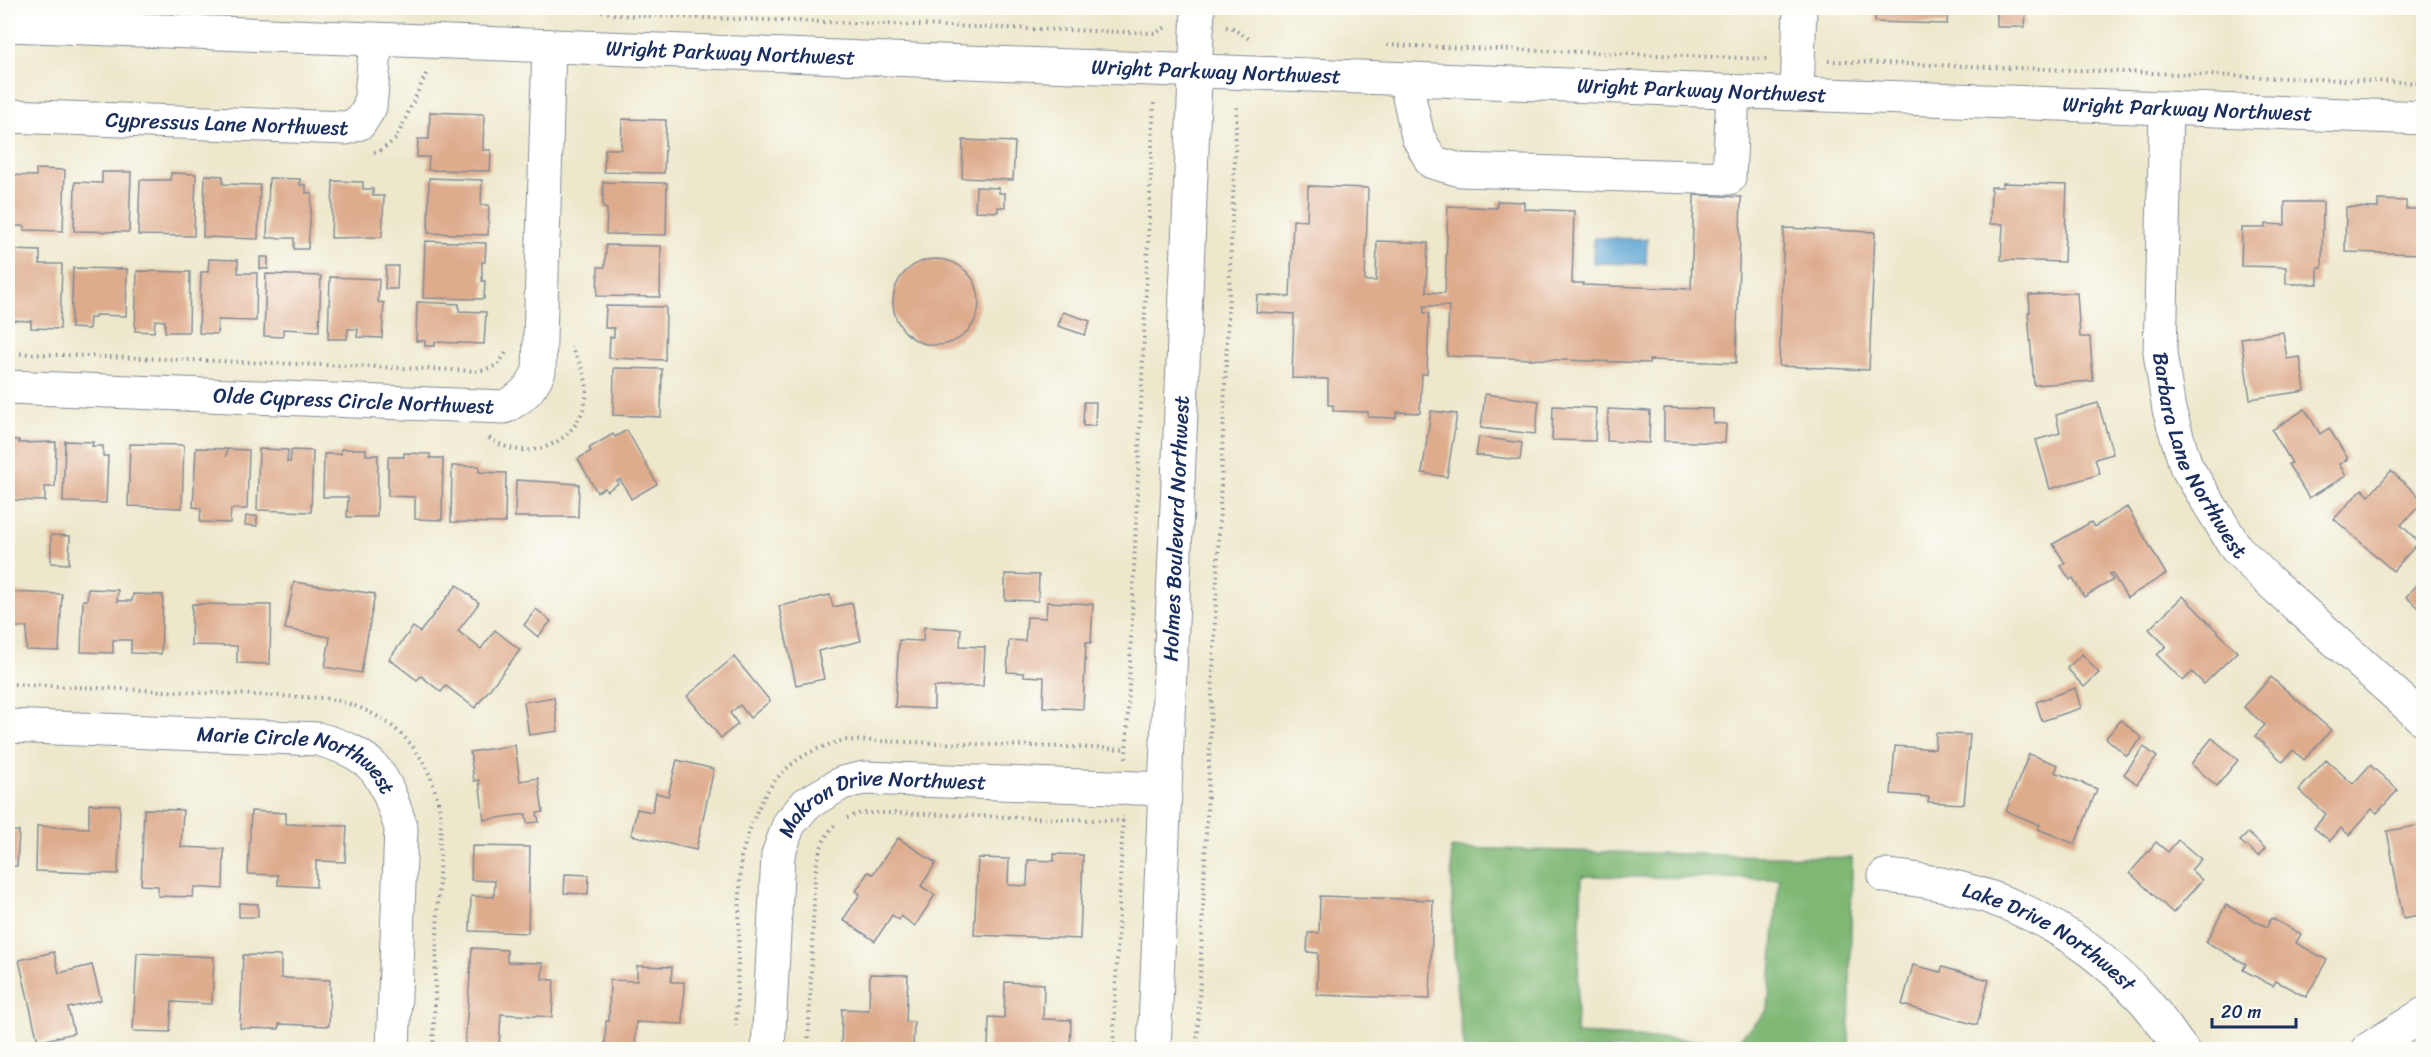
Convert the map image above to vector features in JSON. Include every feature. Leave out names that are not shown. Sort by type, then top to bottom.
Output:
[{"type":"street","points":[[1797,94],[1800,8]]},
{"type":"street","name":"Holmes Boulevard Northwest","points":[[1154,1050],[1198,16]]},
{"type":"street","name":"Wright Parkway Northwest","points":[[8,25],[2424,118]]},
{"type":"street","name":"Cypressus Lane Northwest","points":[[8,116],[346,128],[360,123],[370,107],[376,40]]},
{"type":"street","name":"Olde Cypress Circle Northwest","points":[[8,387],[504,407],[518,400],[532,387],[539,371],[549,46]]},
{"type":"street","points":[[1405,79],[1418,137],[1432,162],[1460,170],[1730,178],[1733,92]]},
{"type":"street","name":"Barbara Lane Northwest","points":[[2166,108],[2160,353],[2169,411],[2186,466],[2236,548],[2268,580],[2424,720]]},
{"type":"street","name":"Marie Circle Northwest","points":[[8,726],[318,739],[343,746],[365,759],[380,772],[393,801],[401,828],[393,1050]]},
{"type":"street","name":"Makron Drive Northwest","points":[[768,1050],[778,855],[789,824],[806,804],[842,783],[864,778],[1165,789]]},
{"type":"street","name":"Lake Drive Northwest","points":[[1885,876],[1915,879],[1976,891],[2020,908],[2066,933],[2107,964],[2144,1000],[2182,1050]]},
{"type":"street","points":[[2367,1050],[2424,1014]]},
{"type":"path","points":[[590,8],[617,15],[1145,33],[1156,33],[1171,24],[1198,16],[1232,28],[1247,39],[1259,40]]},
{"type":"path","points":[[1197,1050],[1239,34]]},
{"type":"path","points":[[1379,44],[2424,82]]},
{"type":"path","points":[[1113,1050],[1156,69]]},
{"type":"path","points":[[488,437],[509,449],[534,449],[552,445],[562,439],[573,427],[586,398],[586,388],[581,364],[569,341]]},
{"type":"path","points":[[8,353],[480,371],[498,365],[508,350]]},
{"type":"path","points":[[8,684],[324,698],[360,708],[384,720],[404,737],[432,775],[439,796],[441,839],[433,1050]]},
{"type":"path","points":[[735,1038],[741,858],[748,833],[761,802],[780,773],[803,755],[845,740],[1126,749]]},
{"type":"path","points":[[808,1050],[815,875],[818,854],[825,836],[834,825],[861,813],[1123,821]]},
{"type":"green space","points":[[1451,848],[1852,858],[1849,1049],[1465,1049],[1455,974]],"holes":[[[1582,876],[1779,879],[1768,1010],[1736,1042],[1576,1034]]]},
{"type":"water","points":[[1594,238],[1647,239],[1646,264],[1593,263]]},
{"type":"building","points":[[1875,8],[1948,8],[1947,24],[1875,22]]},
{"type":"building","points":[[1997,8],[2026,9],[2025,27],[1997,27]]},
{"type":"building","points":[[430,112],[484,114],[483,150],[491,150],[490,171],[428,170],[429,157],[417,157],[418,139],[429,139]]},
{"type":"building","points":[[622,119],[666,120],[664,173],[604,172],[605,149],[621,149]]},
{"type":"building","points":[[963,140],[1015,142],[1013,180],[962,178]]},
{"type":"building","points":[[36,169],[65,170],[63,231],[24,230],[25,226],[9,226],[11,175],[36,176]]},
{"type":"building","points":[[102,172],[131,172],[129,232],[74,231],[75,182],[102,183]]},
{"type":"building","points":[[171,173],[196,174],[194,236],[138,235],[140,180],[170,180]]},
{"type":"building","points":[[205,175],[223,176],[223,184],[260,185],[258,239],[203,237]]},
{"type":"building","points":[[269,178],[300,179],[300,185],[306,185],[306,193],[312,193],[308,249],[294,249],[294,238],[267,238]]},
{"type":"building","points":[[429,178],[482,180],[481,205],[489,205],[488,235],[428,233]]},
{"type":"building","points":[[333,181],[363,182],[363,189],[373,189],[373,196],[384,196],[382,237],[331,238]]},
{"type":"building","points":[[603,182],[667,183],[666,235],[606,234],[607,209],[603,208]]},
{"type":"building","points":[[2003,183],[2067,185],[2064,262],[2001,260],[2003,224],[1990,224],[1991,187],[2003,187]]},
{"type":"building","points":[[1308,186],[1368,188],[1365,281],[1376,281],[1377,241],[1428,243],[1426,292],[1445,293],[1448,206],[1497,208],[1497,201],[1524,202],[1524,209],[1574,211],[1572,283],[1691,289],[1694,195],[1741,197],[1736,363],[1649,360],[1649,363],[1447,356],[1449,306],[1424,306],[1424,313],[1429,313],[1427,374],[1422,374],[1420,413],[1397,412],[1396,418],[1368,417],[1368,412],[1333,411],[1333,405],[1328,405],[1328,379],[1292,378],[1294,314],[1256,312],[1257,295],[1290,297],[1293,220],[1307,221]]},
{"type":"building","points":[[976,187],[999,188],[999,193],[1005,193],[1005,207],[998,207],[998,212],[975,211]]},
{"type":"building","points":[[2378,200],[2406,201],[2406,209],[2424,209],[2424,254],[2345,252],[2346,207],[2378,208]]},
{"type":"building","points":[[2285,202],[2323,202],[2322,268],[2318,268],[2318,284],[2286,284],[2286,267],[2241,266],[2242,228],[2266,228],[2266,224],[2285,225]]},
{"type":"building","points":[[1784,228],[1875,232],[1869,370],[1779,366]]},
{"type":"building","points":[[425,241],[486,243],[485,262],[482,262],[482,281],[485,281],[484,299],[423,298]]},
{"type":"building","points":[[606,245],[661,246],[660,297],[597,296],[598,267],[605,267]]},
{"type":"building","points":[[10,250],[40,251],[40,264],[62,264],[60,329],[31,328],[31,321],[8,320]]},
{"type":"building","points":[[260,257],[268,257],[268,269],[260,269]]},
{"type":"building","points":[[209,259],[238,260],[238,273],[257,273],[256,321],[218,320],[217,334],[199,333],[201,272],[208,272]]},
{"type":"building","points":[[936,259],[952,263],[966,272],[975,286],[979,302],[975,318],[966,332],[952,341],[936,345],[920,341],[906,332],[897,318],[893,302],[897,286],[906,272],[920,263]]},
{"type":"building","points":[[386,266],[398,266],[397,289],[385,289]]},
{"type":"building","points":[[73,268],[127,269],[126,316],[95,315],[95,318],[90,318],[89,329],[71,328]]},
{"type":"building","points":[[137,271],[190,272],[189,332],[165,332],[165,321],[155,320],[154,332],[135,331]]},
{"type":"building","points":[[266,274],[321,276],[319,331],[283,329],[283,337],[264,336]]},
{"type":"building","points":[[330,277],[379,279],[378,302],[384,303],[382,338],[357,337],[358,329],[348,329],[347,339],[328,339]]},
{"type":"building","points":[[2077,293],[2080,337],[2090,337],[2093,381],[2034,385],[2028,312],[2030,312],[2029,295]]},
{"type":"building","points":[[417,302],[459,304],[459,311],[486,312],[484,344],[435,342],[435,346],[425,346],[425,341],[416,341]]},
{"type":"building","points":[[606,306],[666,307],[665,360],[609,358],[610,337],[614,337],[614,328],[605,328]]},
{"type":"building","points":[[1063,312],[1090,321],[1085,335],[1058,326]]},
{"type":"building","points":[[2283,332],[2287,359],[2300,357],[2305,391],[2250,399],[2241,338]]},
{"type":"building","points":[[614,368],[662,369],[661,417],[613,415]]},
{"type":"building","points":[[1485,394],[1539,401],[1535,434],[1481,428]]},
{"type":"building","points":[[1084,402],[1096,402],[1095,426],[1083,426]]},
{"type":"building","points":[[2098,403],[2113,454],[2095,459],[2100,474],[2050,489],[2036,440],[2060,433],[2056,415]]},
{"type":"building","points":[[1553,406],[1596,408],[1595,441],[1552,440]]},
{"type":"building","points":[[1664,408],[1713,409],[1713,423],[1726,424],[1725,443],[1664,441]]},
{"type":"building","points":[[1608,409],[1650,411],[1649,443],[1607,441]]},
{"type":"building","points":[[2305,409],[2320,434],[2329,428],[2348,459],[2339,464],[2346,476],[2309,498],[2288,464],[2292,463],[2272,430]]},
{"type":"building","points":[[1431,411],[1457,414],[1447,477],[1422,473]]},
{"type":"building","points":[[627,430],[657,484],[631,499],[620,479],[617,481],[619,483],[607,491],[605,488],[597,492],[578,459],[591,451],[589,448],[613,434],[615,437]]},
{"type":"building","points":[[1479,437],[1522,443],[1520,460],[1476,455]]},
{"type":"building","points":[[8,440],[19,440],[19,443],[56,442],[55,487],[45,487],[45,501],[8,500]]},
{"type":"building","points":[[65,441],[93,442],[92,446],[103,446],[103,456],[108,456],[106,503],[63,502]]},
{"type":"building","points":[[130,444],[184,445],[182,508],[128,506]]},
{"type":"building","points":[[196,448],[249,450],[247,509],[231,509],[230,523],[200,522],[201,508],[193,507]]},
{"type":"building","points":[[259,449],[288,450],[287,462],[290,462],[291,450],[313,451],[311,512],[257,510]]},
{"type":"building","points":[[341,449],[366,449],[366,455],[378,455],[377,517],[347,517],[348,497],[323,497],[324,454],[341,454]]},
{"type":"building","points":[[404,453],[430,454],[430,458],[443,458],[442,520],[415,519],[415,497],[388,496],[388,457],[404,457]]},
{"type":"building","points":[[452,466],[479,466],[479,472],[506,473],[505,523],[451,522]]},
{"type":"building","points":[[2391,471],[2424,501],[2401,525],[2419,542],[2393,571],[2334,519],[2362,489],[2369,496]]},
{"type":"building","points":[[516,480],[579,484],[578,517],[515,517]]},
{"type":"building","points":[[2127,507],[2166,574],[2127,598],[2112,573],[2109,574],[2113,580],[2084,597],[2073,578],[2070,580],[2061,566],[2065,563],[2053,544],[2091,522],[2094,527]]},
{"type":"building","points":[[246,516],[257,516],[257,526],[245,525]]},
{"type":"building","points":[[51,535],[70,536],[69,564],[51,563]]},
{"type":"building","points":[[1005,574],[1039,575],[1038,601],[1005,600]]},
{"type":"building","points":[[2424,575],[2424,612],[2406,597]]},
{"type":"building","points":[[294,582],[375,594],[361,673],[325,667],[330,637],[285,629]]},
{"type":"building","points":[[457,585],[479,603],[458,631],[481,649],[495,630],[520,650],[475,708],[446,686],[441,692],[421,676],[417,680],[389,659],[413,627],[420,632]]},
{"type":"building","points":[[88,589],[118,590],[117,601],[132,601],[133,594],[163,595],[161,654],[131,653],[131,640],[113,640],[113,653],[81,652],[83,600],[87,600]]},
{"type":"building","points":[[8,592],[62,594],[59,651],[26,650],[27,627],[11,627],[10,651],[8,651]]},
{"type":"building","points":[[830,595],[833,607],[852,603],[861,641],[818,651],[824,679],[796,685],[779,606]]},
{"type":"building","points":[[2183,596],[2237,652],[2204,684],[2192,672],[2183,681],[2157,655],[2166,646],[2149,629]]},
{"type":"building","points":[[1047,602],[1093,604],[1091,643],[1086,642],[1083,709],[1043,707],[1044,677],[1007,672],[1009,640],[1025,641],[1027,617],[1046,618]]},
{"type":"building","points":[[192,604],[271,605],[270,664],[237,663],[237,646],[191,645]]},
{"type":"building","points":[[536,609],[551,621],[538,637],[524,625]]},
{"type":"building","points":[[924,627],[961,629],[960,646],[985,647],[983,686],[934,687],[934,709],[895,707],[899,640],[923,641]]},
{"type":"building","points":[[2082,654],[2099,673],[2084,687],[2067,668]]},
{"type":"building","points":[[734,657],[770,701],[750,718],[740,705],[730,713],[738,724],[721,738],[687,696]]},
{"type":"building","points":[[2271,677],[2331,730],[2304,760],[2293,750],[2283,762],[2255,736],[2265,725],[2244,707]]},
{"type":"building","points":[[2075,688],[2081,708],[2042,721],[2036,702]]},
{"type":"building","points":[[554,697],[558,731],[529,735],[524,702]]},
{"type":"building","points":[[2121,720],[2142,738],[2127,756],[2106,738]]},
{"type":"building","points":[[1936,733],[1970,735],[1964,804],[1928,802],[1929,797],[1891,794],[1895,746],[1935,749]]},
{"type":"building","points":[[2212,738],[2238,760],[2217,786],[2191,764]]},
{"type":"building","points":[[515,745],[520,781],[538,778],[543,812],[537,813],[539,822],[527,823],[526,814],[484,820],[479,780],[474,781],[470,752]]},
{"type":"building","points":[[2144,747],[2157,757],[2137,784],[2124,774]]},
{"type":"building","points":[[2029,754],[2058,765],[2055,772],[2097,789],[2075,844],[2038,829],[2040,825],[2006,811]]},
{"type":"building","points":[[677,760],[714,769],[696,850],[631,835],[637,809],[652,812],[656,793],[668,796]]},
{"type":"building","points":[[2326,760],[2353,784],[2370,765],[2398,790],[2377,813],[2372,809],[2349,835],[2341,828],[2330,841],[2314,828],[2326,814],[2299,790]]},
{"type":"building","points":[[89,804],[120,805],[118,874],[36,871],[37,826],[89,828]]},
{"type":"building","points":[[144,809],[183,810],[181,847],[224,849],[223,889],[194,887],[193,897],[158,896],[158,886],[141,885]]},
{"type":"building","points":[[251,811],[286,813],[286,824],[347,826],[345,862],[316,861],[316,887],[278,885],[278,875],[248,874]]},
{"type":"building","points":[[2420,825],[2424,846],[2424,914],[2403,918],[2387,831]]},
{"type":"building","points":[[8,831],[19,831],[17,866],[8,866]]},
{"type":"building","points":[[2248,833],[2265,848],[2258,856],[2240,841]]},
{"type":"building","points":[[898,838],[936,863],[921,886],[935,895],[915,926],[901,916],[899,920],[892,915],[875,941],[843,920],[860,894],[856,891],[868,872],[873,874]]},
{"type":"building","points":[[2178,840],[2201,859],[2191,870],[2202,880],[2173,913],[2130,873],[2156,842],[2168,852]]},
{"type":"building","points":[[472,846],[530,847],[528,933],[470,931],[471,896],[494,897],[495,881],[471,880]]},
{"type":"building","points":[[1054,854],[1083,855],[1080,939],[974,935],[978,858],[1009,859],[1008,885],[1027,886],[1028,860],[1054,861]]},
{"type":"building","points":[[565,874],[589,875],[588,894],[564,893]]},
{"type":"building","points":[[1320,896],[1433,900],[1430,999],[1317,995],[1318,953],[1307,952],[1308,933],[1319,933]]},
{"type":"building","points":[[239,903],[258,904],[258,917],[239,917]]},
{"type":"building","points":[[2226,905],[2267,927],[2271,918],[2301,934],[2296,943],[2327,960],[2306,997],[2276,981],[2273,986],[2243,970],[2246,964],[2206,942]]},
{"type":"building","points":[[472,948],[507,950],[507,962],[543,963],[542,979],[554,980],[552,1017],[501,1014],[499,1046],[465,1044]]},
{"type":"building","points":[[54,952],[59,973],[92,965],[101,1000],[68,1008],[74,1033],[38,1042],[19,960]]},
{"type":"building","points":[[137,953],[214,957],[212,1004],[172,1002],[170,1032],[133,1031]]},
{"type":"building","points":[[243,955],[281,956],[281,978],[330,980],[329,1026],[279,1024],[279,1029],[240,1028]]},
{"type":"building","points":[[1913,965],[1941,972],[1942,967],[1989,980],[1977,1025],[1902,1005]]},
{"type":"building","points":[[637,966],[672,967],[671,982],[684,982],[683,1024],[636,1022],[635,1050],[605,1050],[606,1021],[609,1021],[610,980],[637,981]]},
{"type":"building","points":[[870,974],[908,975],[906,1022],[914,1022],[913,1050],[841,1050],[842,1009],[869,1010]]},
{"type":"building","points":[[1005,982],[1044,984],[1043,1019],[1071,1020],[1070,1050],[988,1050],[989,1017],[1004,1018]]}]
